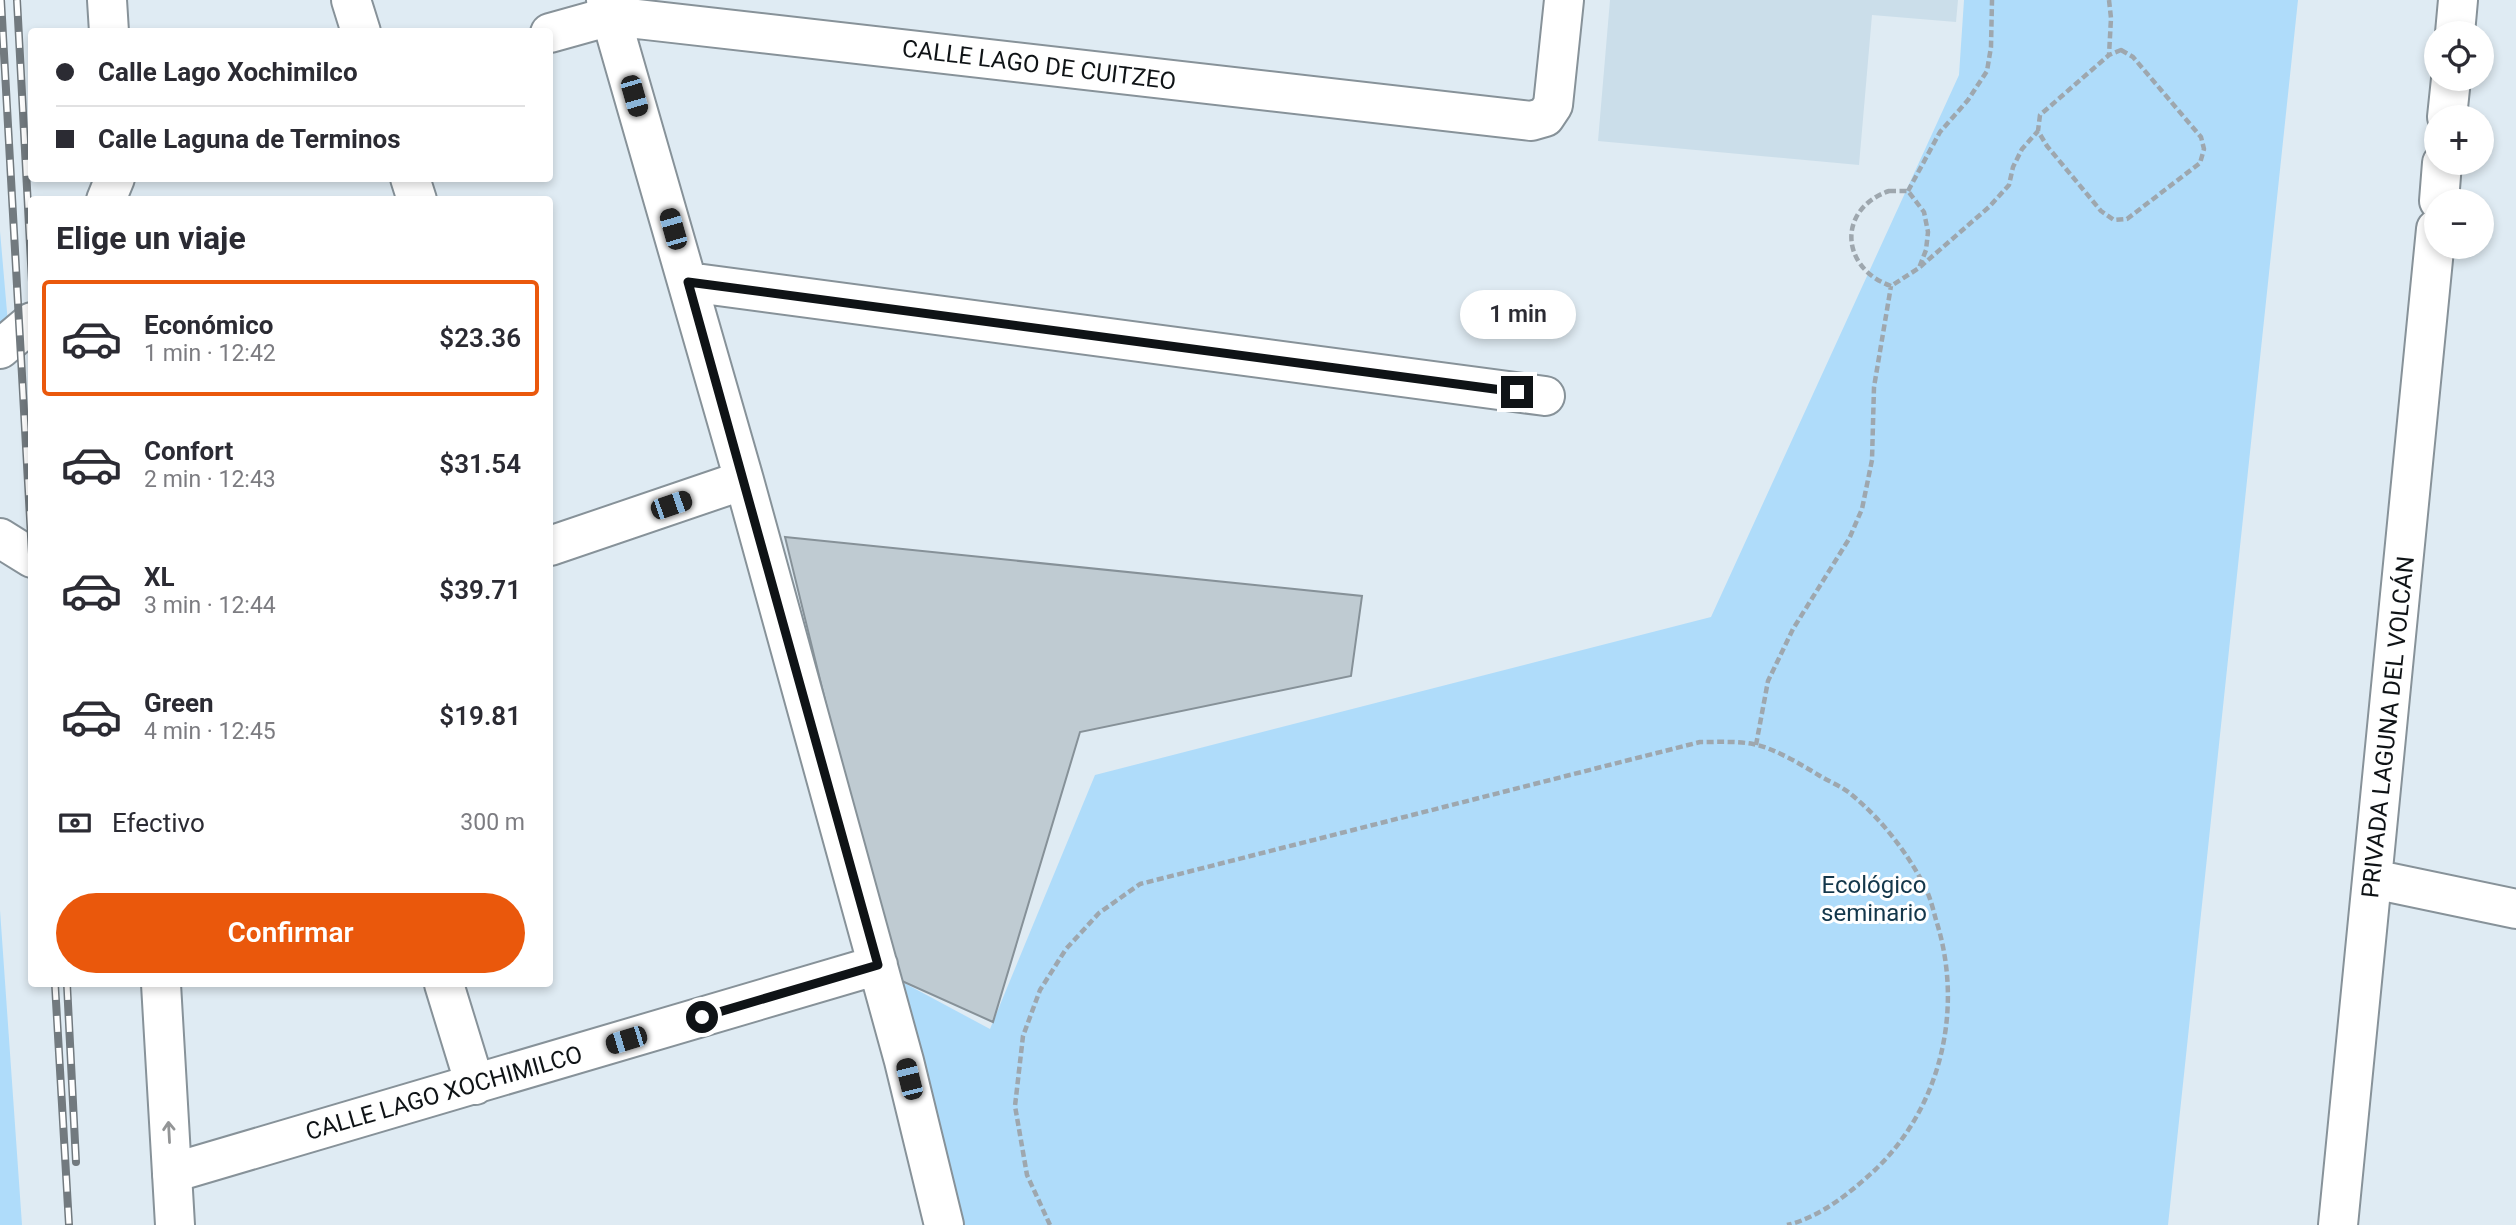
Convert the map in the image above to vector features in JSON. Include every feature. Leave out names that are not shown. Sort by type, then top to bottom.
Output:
[{"type":"street","points":[[107,0],[109,28]]},
{"type":"street","points":[[351,0],[360,28]]},
{"type":"street","name":"CALLE LAGO DE CUITZEO","points":[[553,32],[609,8],[1531,121],[1545,117],[1553,105],[1564,0]]},
{"type":"street","points":[[2456,21],[2458,0]]},
{"type":"street","points":[[609,8],[744,480],[878,965],[918,1116],[943,1225]]},
{"type":"street","name":"PRIVADA LAGUNA DEL VOLCÁN","points":[[2338,1225],[2433,259]]},
{"type":"street","points":[[688,282],[1545,396]]},
{"type":"street","points":[[0,349],[28,325]]},
{"type":"street","points":[[553,546],[744,480]]},
{"type":"street","points":[[0,538],[28,556]]},
{"type":"street","points":[[2373,878],[2516,909]]},
{"type":"street","name":"CALLE LAGO XOCHIMILCO","points":[[172,1173],[878,965]]},
{"type":"street","points":[[161,987],[175,1225]]},
{"type":"street","points":[[445,987],[475,1085]]},
{"type":"path","points":[[1908,191],[1940,132],[1968,100],[1987,71],[1991,47],[1992,0]]},
{"type":"path","points":[[2109,0],[2109,55]]},
{"type":"path","points":[[1756,745],[1768,681],[1793,629],[1849,539],[1862,509],[1871,460],[1874,387],[1891,286],[1919,268],[1989,207],[2010,185],[2013,167],[2022,149],[2038,131],[2040,115],[2109,55],[2121,50],[2133,57],[2201,137],[2204,149],[2200,163],[2127,219],[2114,220],[2101,211],[2047,146],[2038,131]]},
{"type":"path","points":[[1891,286],[1877,281],[1862,269],[1852,247],[1853,223],[1865,203],[1878,195],[1889,191],[1908,191]]},
{"type":"path","points":[[1908,191],[1924,212],[1928,232],[1926,250],[1919,268]]},
{"type":"path","points":[[1050,1225],[1027,1175],[1015,1107],[1023,1036],[1040,990],[1066,949],[1099,913],[1140,884],[1700,742],[1756,745],[1801,764],[1850,793],[1892,833],[1926,887],[1945,947],[1950,991],[1943,1052],[1925,1102],[1895,1150],[1850,1194],[1799,1222],[1787,1225]]},
{"type":"shaded area","points":[[1610,0],[1958,0],[1956,22],[1872,15],[1859,165],[1598,141]]},
{"type":"green space","name":"Ecológico seminario","points":[[1964,0],[2298,0],[2168,1225],[950,1225],[893,977],[990,1029],[1095,775],[1711,617],[1959,75]]},
{"type":"green space","points":[[0,231],[9,335],[0,340]]},
{"type":"green space","points":[[0,910],[22,1225],[0,1225]]},
{"type":"building","points":[[785,537],[1362,596],[1351,676],[1080,732],[993,1022],[893,977]]},
{"type":"railway","points":[[1,0],[28,483]]},
{"type":"railway","points":[[17,0],[28,207]]},
{"type":"railway","points":[[55,987],[69,1225]]},
{"type":"railway","points":[[67,987],[76,1162]]},
{"type":"route","points":[[702,1017],[878,965],[688,282],[1517,392]]}]
